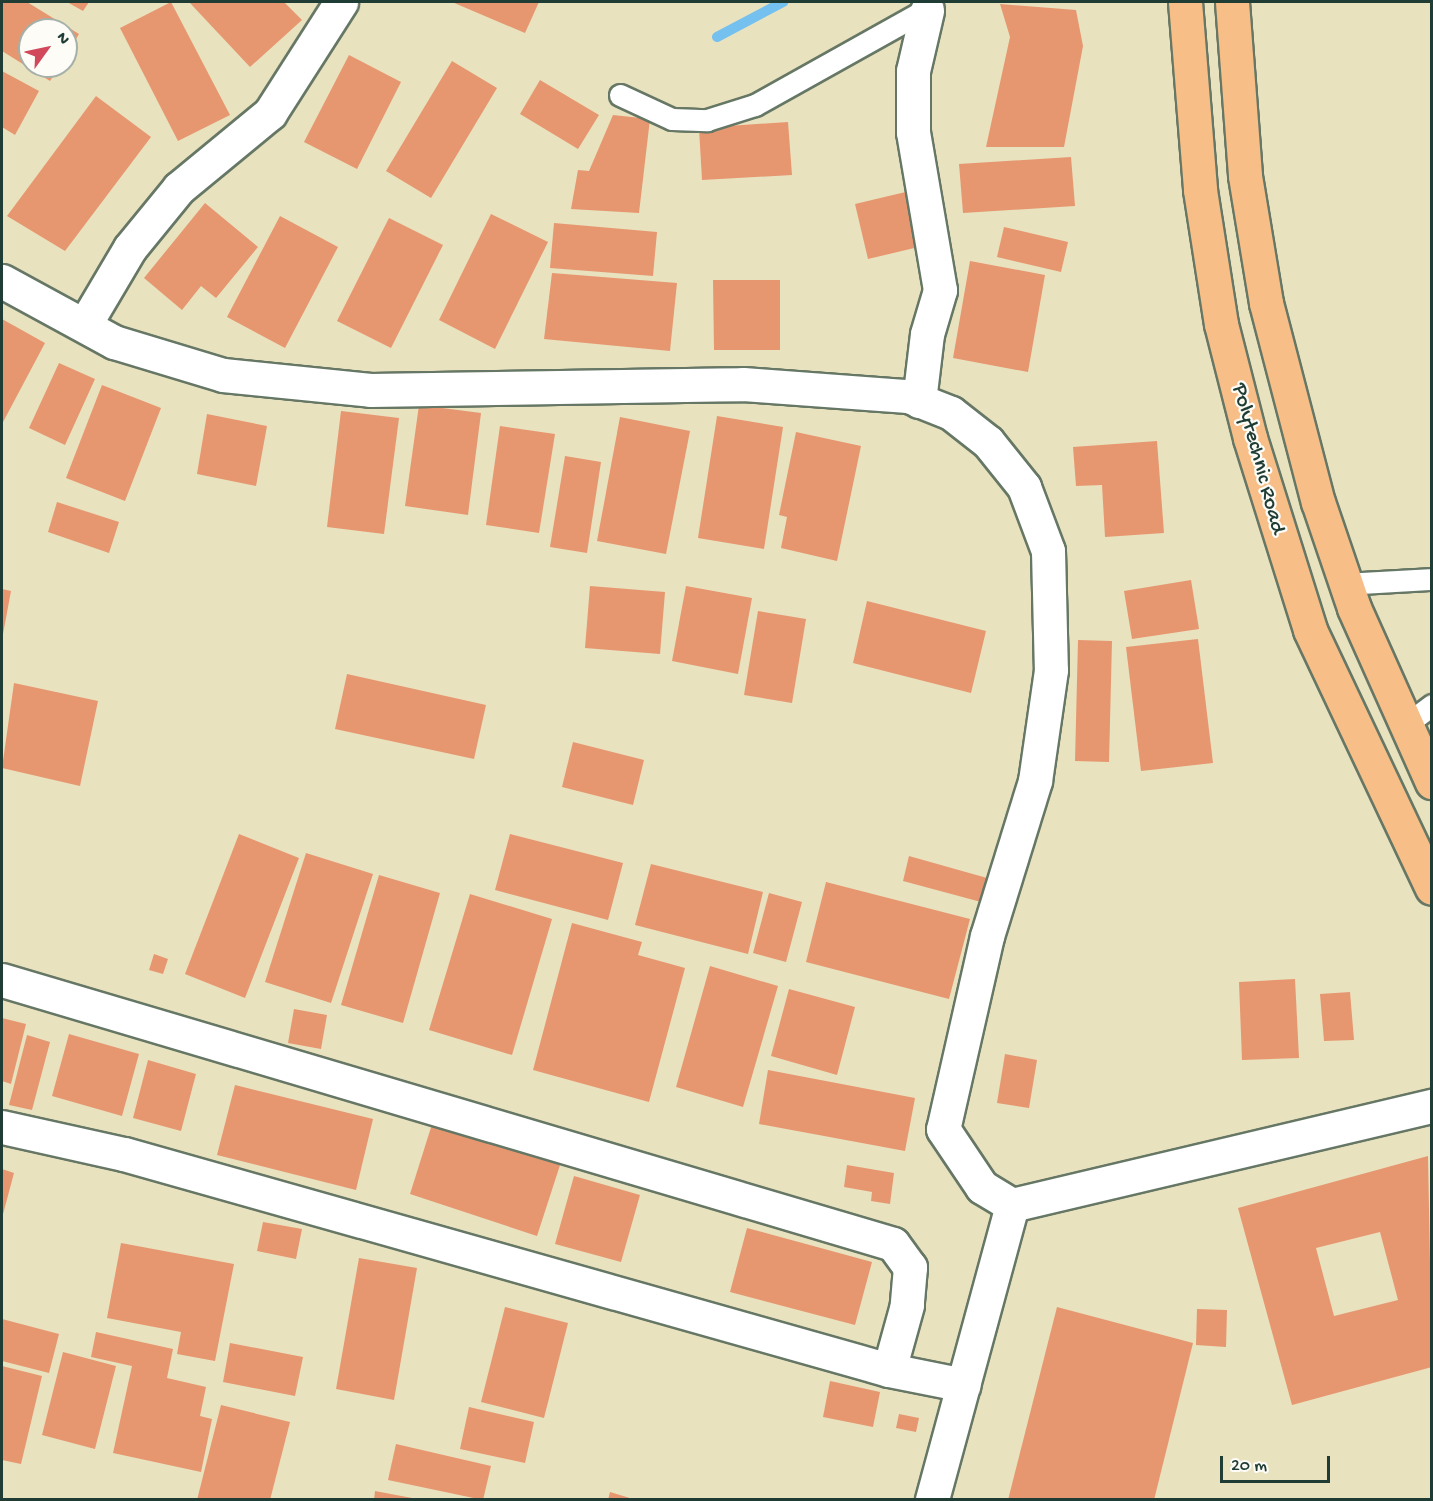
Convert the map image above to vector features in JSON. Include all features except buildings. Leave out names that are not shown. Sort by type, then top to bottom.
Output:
[{"type":"main road","points":[[1232,2],[1245,176],[1266,303],[1346,584],[1404,726],[1431,782]]},
{"type":"main road","name":"Polytechnic Road","points":[[1180,4],[1200,190],[1221,324],[1275,528],[1310,630],[1431,888]]},
{"type":"street","points":[[85,324],[130,248],[179,188],[270,113],[341,2]]},
{"type":"street","points":[[919,401],[927,334],[940,290],[913,132],[913,71],[932,6]]},
{"type":"street","points":[[2,281],[85,324],[114,342],[223,375],[370,390],[743,384],[919,401],[951,413],[988,442],[1024,487],[1047,551],[1051,670],[1035,781],[987,936],[943,1130],[982,1187],[1012,1205],[1431,1106]]},
{"type":"street","points":[[2,980],[893,1244],[910,1267],[907,1305],[889,1370]]},
{"type":"street","points":[[2,1127],[372,1220],[889,1370],[964,1385]]},
{"type":"street","points":[[932,1500],[1012,1205]]},
{"type":"lane","points":[[620,95],[672,119],[707,120],[755,105],[932,6]]},
{"type":"lane","points":[[1346,584],[1431,579]]},
{"type":"lane","points":[[1404,726],[1431,705]]},
{"type":"waterway","points":[[717,37],[783,2]]}]
